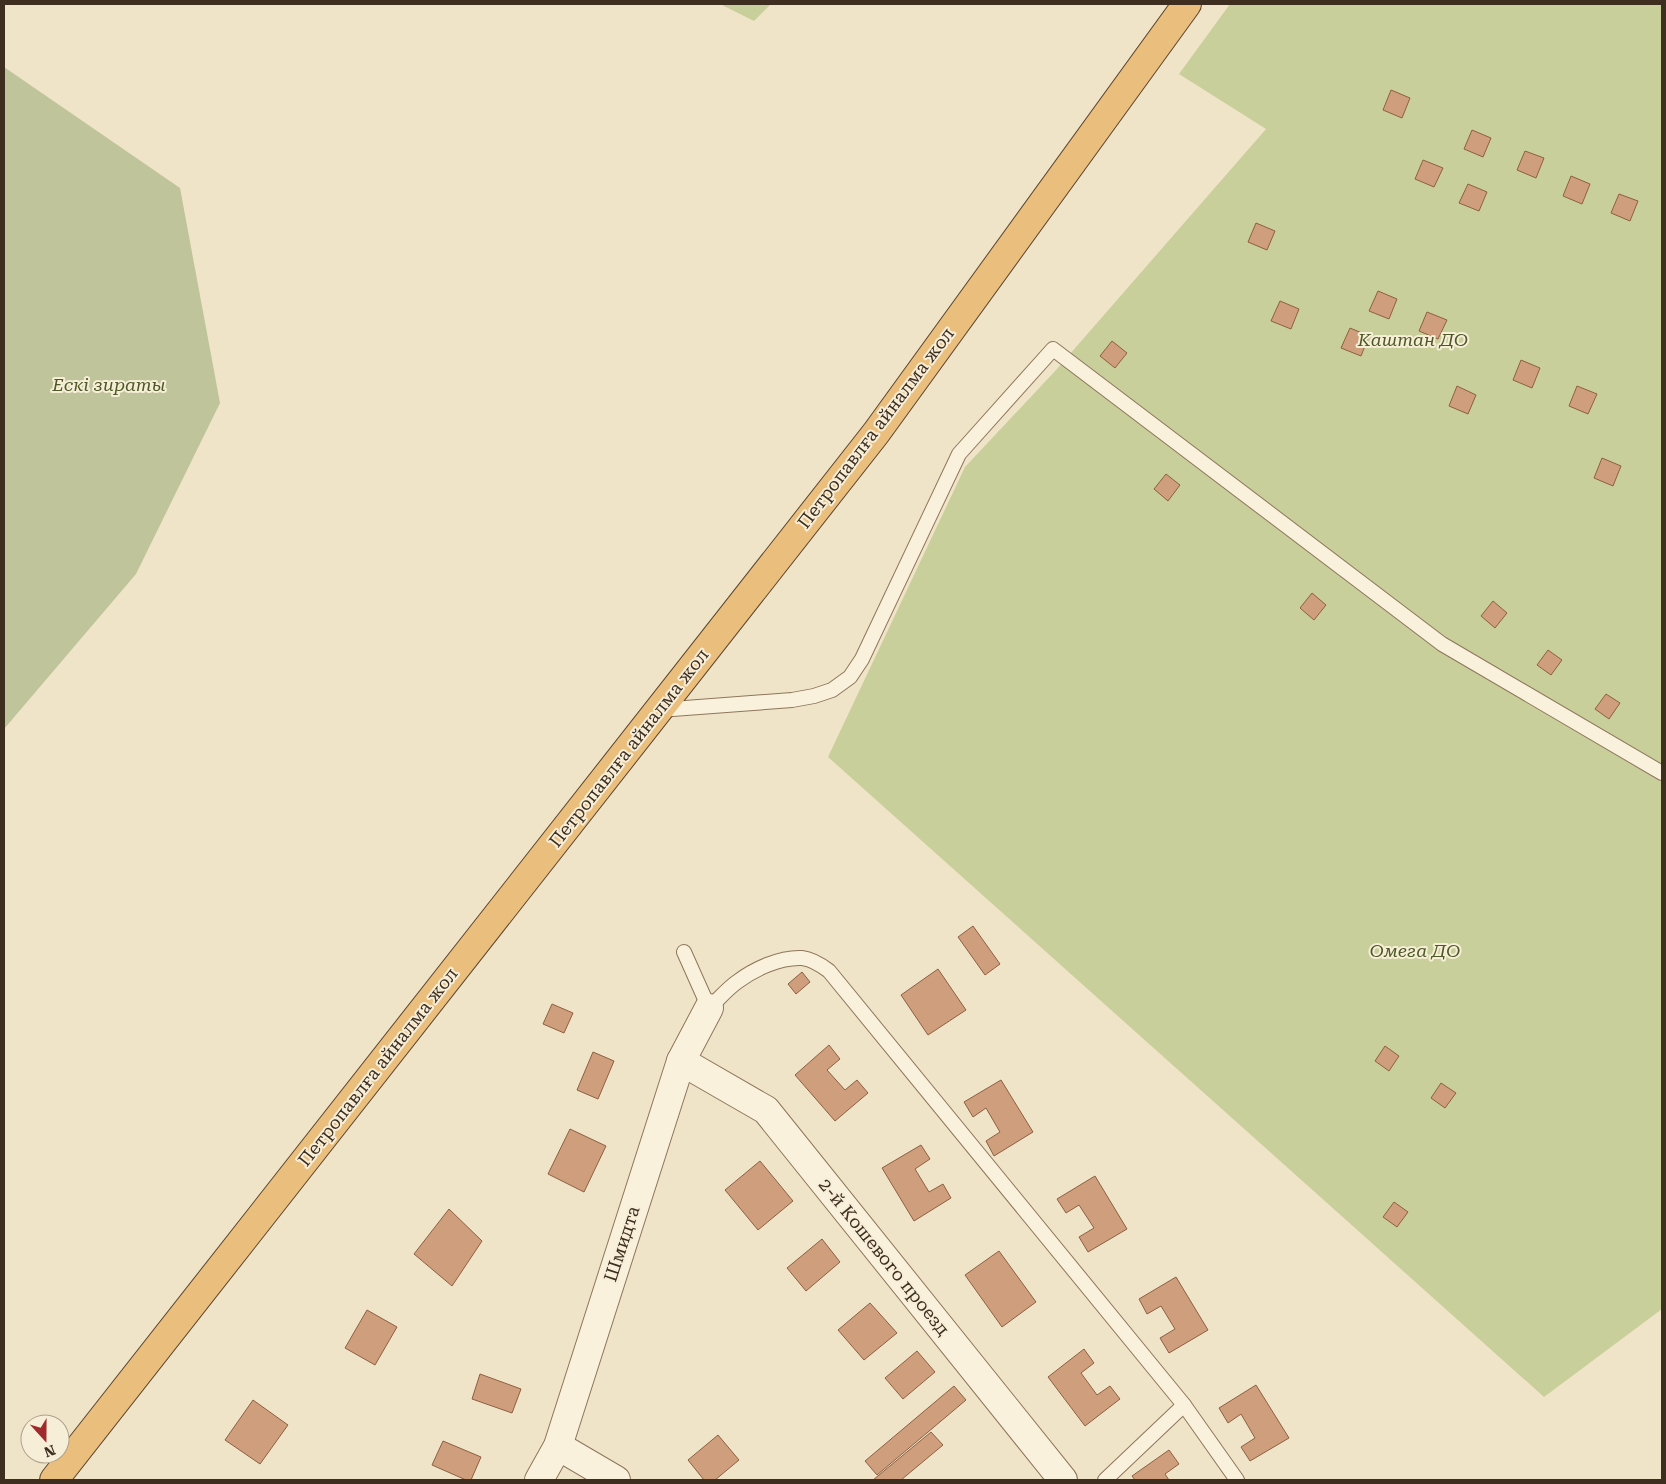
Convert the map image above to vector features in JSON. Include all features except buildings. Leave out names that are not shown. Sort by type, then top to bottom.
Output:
[{"type":"highway","name":"Петропавлға айналма жол","points":[[54,1480],[876,432],[1187,4]]},
{"type":"street","name":"Шмидта","points":[[539,1480],[558,1446],[681,1061],[709,1008]]},
{"type":"street","name":"2-й Кошевого проезд","points":[[681,1061],[766,1110],[1063,1480]]},
{"type":"street","points":[[558,1446],[616,1480]]},
{"type":"lane","points":[[659,710],[792,700],[832,690],[850,677],[862,659],[960,454],[1053,349],[1442,644],[1662,774]]},
{"type":"lane","points":[[684,952],[709,1008],[737,982],[753,972],[776,962],[802,958],[818,963],[829,971],[1184,1406],[1237,1480]]},
{"type":"lane","points":[[1105,1480],[1184,1406]]},
{"type":"green space","points":[[720,4],[771,4],[754,21]]},
{"type":"green space","points":[[1230,4],[1662,4],[1662,1309],[1544,1397],[828,757],[965,467],[1056,370],[1266,129],[1179,74]]},
{"type":"green space","name":"Ескі зираты","points":[[4,67],[180,188],[220,403],[136,574],[4,729]]},
{"type":"park label","name":"Каштан ДО","points":[[1413,340]]},
{"type":"park label","name":"Омега ДО","points":[[1415,951]]}]
